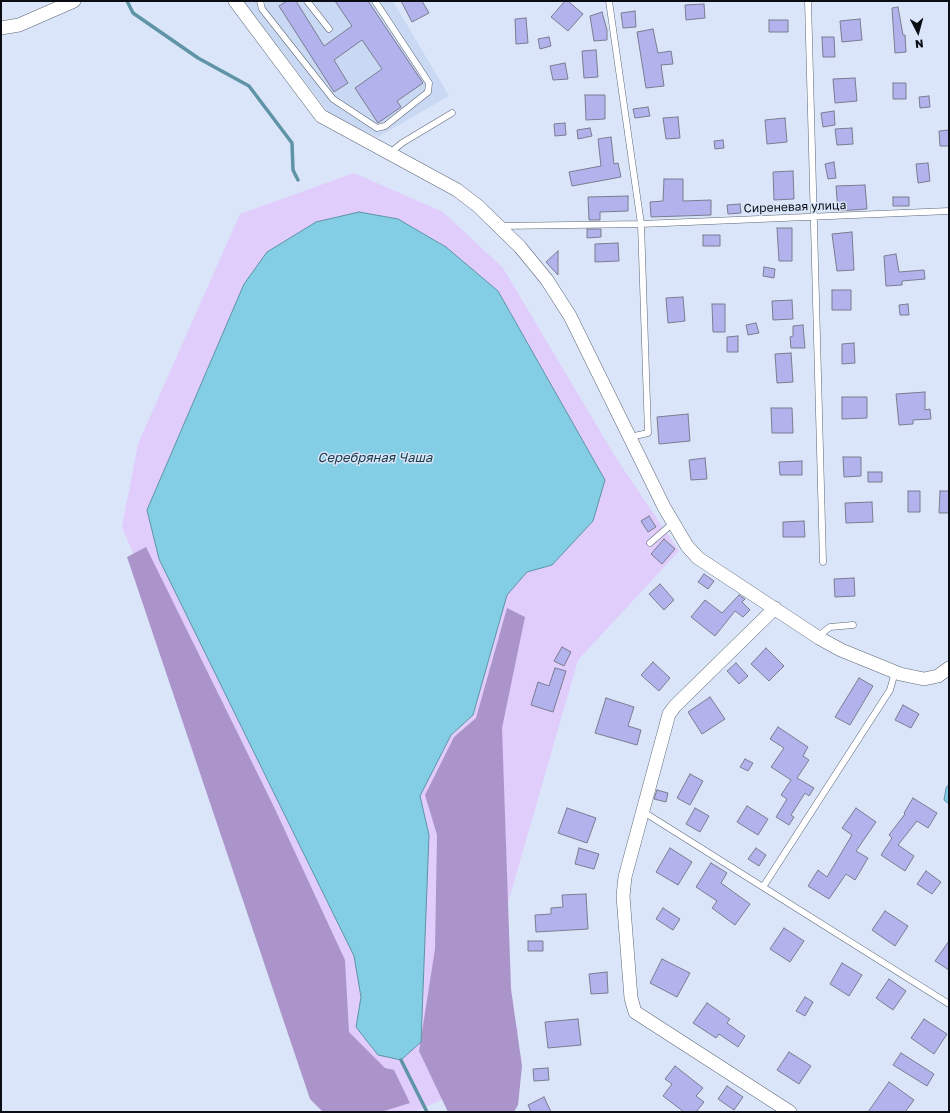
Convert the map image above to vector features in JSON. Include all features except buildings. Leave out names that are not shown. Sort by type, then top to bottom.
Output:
[{"type":"street","points":[[1,28],[19,25],[74,1]]},
{"type":"street","points":[[235,1],[321,116],[388,154],[457,190],[500,226],[520,246],[547,280],[570,316],[673,523],[687,546],[698,558],[817,637],[841,650],[895,672],[924,679],[938,676],[949,668]]},
{"type":"street","points":[[775,608],[675,706],[670,714],[642,811],[625,877],[624,888],[632,1006],[641,1016],[790,1112]]},
{"type":"lane","points":[[260,1],[262,9],[333,99],[377,128],[385,126],[428,92],[429,83],[375,1]]},
{"type":"lane","points":[[307,1],[329,29]]},
{"type":"lane","points":[[609,1],[641,224],[648,433],[630,437]]},
{"type":"lane","points":[[808,1],[823,562]]},
{"type":"lane","points":[[388,154],[402,143],[452,113]]},
{"type":"lane","name":"Сиреневая улица","points":[[500,226],[641,224],[949,211]]},
{"type":"lane","points":[[650,543],[673,523]]},
{"type":"lane","points":[[817,637],[830,626],[853,625]]},
{"type":"lane","points":[[763,887],[890,690],[895,672]]},
{"type":"lane","points":[[642,811],[949,1004]]},
{"type":"shaded area","points":[[243,1],[393,1],[449,96],[378,137],[333,118]]},
{"type":"shaded area","name":"Серебряная Чаша","points":[[354,173],[443,212],[503,268],[616,458],[679,551],[578,660],[503,920],[505,1008],[518,1028],[515,1057],[498,1075],[414,1112],[346,1112],[164,626],[122,527],[138,444],[240,214]]},
{"type":"shaded area","points":[[146,547],[274,807],[345,960],[349,1032],[385,1068],[394,1070],[410,1103],[381,1112],[323,1112],[310,1099],[127,557]]},
{"type":"shaded area","points":[[507,608],[525,617],[502,728],[511,989],[522,1066],[518,1105],[514,1112],[448,1112],[419,1051],[435,949],[437,835],[425,795],[454,737],[476,718]]},
{"type":"water","name":"Серебряная Чаша","points":[[359,212],[398,219],[446,247],[498,291],[605,480],[593,521],[552,565],[527,572],[507,595],[473,715],[451,735],[420,796],[429,835],[421,1042],[401,1060],[378,1055],[356,1027],[361,997],[354,956],[159,559],[147,510],[244,284],[267,252],[316,222]]},
{"type":"water","points":[[949,784],[949,804],[944,800],[946,788]]},
{"type":"waterway","points":[[127,1],[133,13],[198,58],[249,86],[292,143],[293,170],[298,180]]},
{"type":"waterway","points":[[401,1060],[427,1112]]}]
